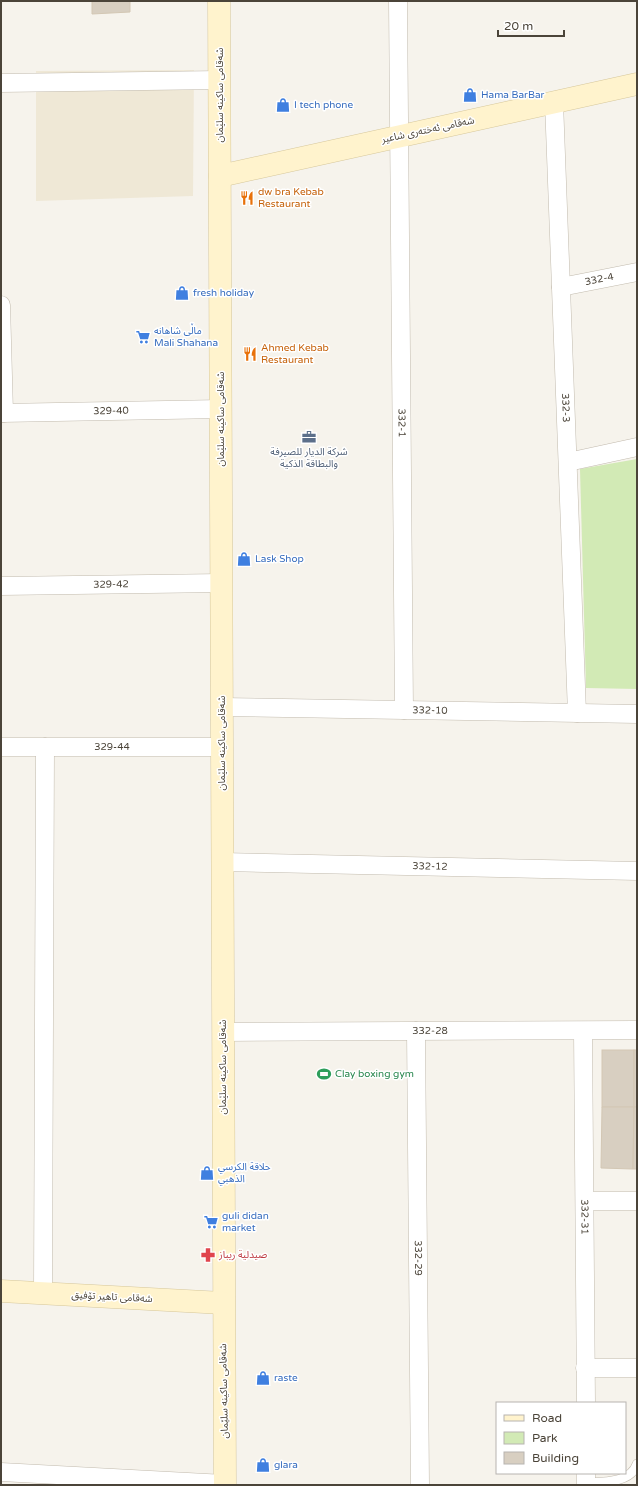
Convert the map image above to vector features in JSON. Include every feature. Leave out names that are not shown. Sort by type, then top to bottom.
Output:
[{"type":"street","name":"شەقامی ساکینە سلێمان","points":[[219,1],[224,1032],[223,1303],[225,1485]]},
{"type":"street","name":"332-1","points":[[398,1],[404,710]]},
{"type":"street","points":[[1,83],[220,80]]},
{"type":"street","name":"شەقامی ئەختەری شاعیر","points":[[220,176],[637,84]]},
{"type":"street","name":"332-3","points":[[554,102],[577,713]]},
{"type":"street","name":"332-4","points":[[561,287],[637,272]]},
{"type":"street","points":[[1,305],[2,413]]},
{"type":"street","name":"329-40","points":[[2,413],[221,410]]},
{"type":"street","points":[[568,462],[637,447]]},
{"type":"street","name":"329-42","points":[[1,586],[222,583]]},
{"type":"street","name":"332-10","points":[[222,707],[637,714]]},
{"type":"street","name":"329-44","points":[[1,747],[222,747]]},
{"type":"street","points":[[43,1293],[45,747]]},
{"type":"street","name":"332-12","points":[[223,862],[637,871]]},
{"type":"street","name":"332-28","points":[[224,1032],[637,1030]]},
{"type":"street","name":"332-29","points":[[416,1031],[420,1485]]},
{"type":"street","name":"332-31","points":[[583,1031],[586,1402]]},
{"type":"street","points":[[585,1201],[637,1201]]},
{"type":"street","name":"شەقامی تاهیر تۆفیق","points":[[1,1291],[223,1303]]},
{"type":"street","points":[[585,1368],[637,1368]]},
{"type":"street","points":[[1,1472],[48,1480],[225,1485]]},
{"type":"lane","points":[[586,1480],[621,1479],[631,1474],[637,1464]]},
{"type":"shaded area","points":[[194,70],[193,196],[36,201],[36,71]]},
{"type":"green space","points":[[637,459],[637,689],[586,688],[580,469]]},
{"type":"building","points":[[92,1],[130,1],[130,12],[92,14]]},
{"type":"building","points":[[602,1050],[634,1050],[634,1107],[602,1107]]},
{"type":"building","points":[[634,1050],[637,1050],[637,1107],[634,1107]]},
{"type":"building","points":[[602,1107],[634,1107],[633,1169],[601,1168]]},
{"type":"building","points":[[634,1107],[637,1107],[637,1169],[633,1169]]},
{"type":"place","name":"Hama BarBar","points":[[470,95]]},
{"type":"place","name":"I tech phone","points":[[283,105]]},
{"type":"place","name":"dw bra Kebab Restaurant","points":[[247,198]]},
{"type":"place","name":"fresh holiday","points":[[182,293]]},
{"type":"place","name":"ماڵی شاھانە Mali Shahana","points":[[143,337]]},
{"type":"place","name":"Ahmed Kebab Restaurant","points":[[250,354]]},
{"type":"place","name":"شركة الديار للصيرفة والبطاقة الذكية","points":[[309,437]]},
{"type":"place","name":"Lask Shop","points":[[244,559]]},
{"type":"place","name":"Clay boxing gym","points":[[324,1074]]},
{"type":"place","name":"حلاقة الكرسي الذهبي","points":[[207,1173]]},
{"type":"place","name":"guli didan market","points":[[211,1222]]},
{"type":"place","name":"صيدلية ريباز","points":[[208,1255]]},
{"type":"place","name":"raste","points":[[263,1378]]},
{"type":"place","name":"glara","points":[[263,1465]]}]
